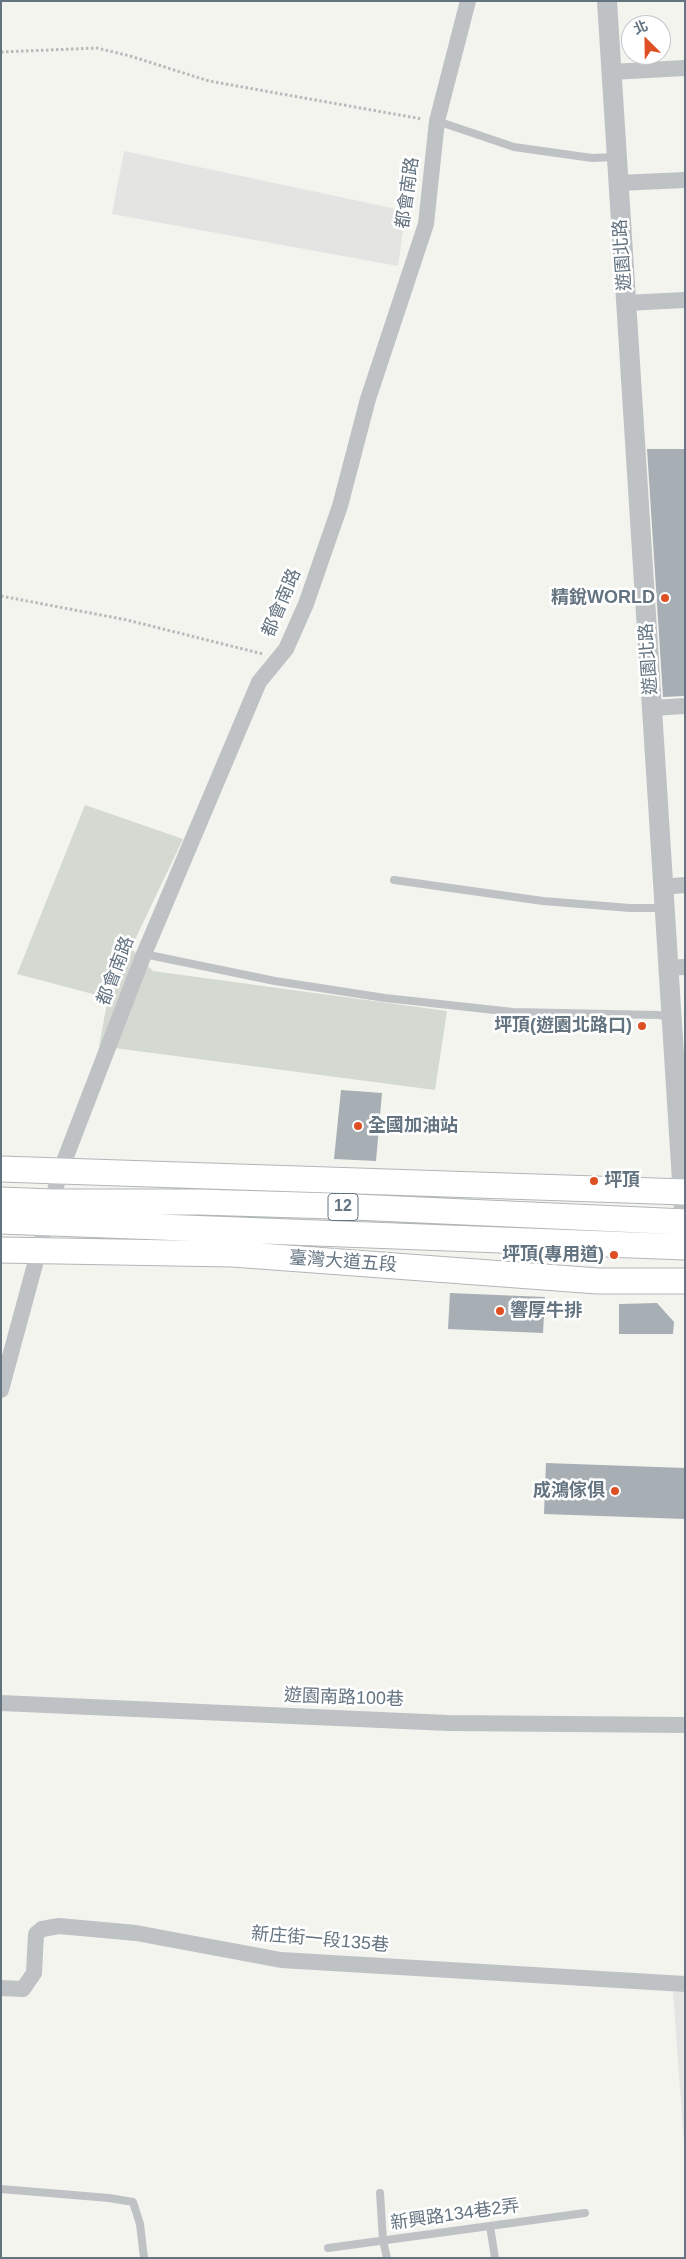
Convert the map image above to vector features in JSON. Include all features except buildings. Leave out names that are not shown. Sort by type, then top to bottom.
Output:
[{"type":"main road","name":"12","points":[[1,1168],[60,1172],[684,1192]]},
{"type":"main road","name":"臺灣大道五段","points":[[1,1200],[49,1213],[685,1247]]},
{"type":"main road","name":"臺灣大道五段","points":[[1,1221],[49,1213],[200,1202],[442,1210],[685,1222]]},
{"type":"main road","name":"臺灣大道五段","points":[[1,1250],[233,1254],[598,1281],[685,1281]]},
{"type":"street","name":"都會南路","points":[[1,1390],[60,1172],[144,954],[259,682],[286,649],[306,604],[340,506],[368,399],[426,224],[437,121],[468,1]]},
{"type":"street","name":"遊園北路","points":[[607,1],[663,887],[665,908],[677,968],[685,1228]]},
{"type":"street","points":[[611,72],[685,68]]},
{"type":"street","points":[[618,183],[685,180]]},
{"type":"street","points":[[626,303],[685,300]]},
{"type":"street","points":[[652,708],[685,706]]},
{"type":"street","points":[[663,887],[685,885]]},
{"type":"street","name":"遊園南路100巷","points":[[1,1704],[448,1722],[685,1725]]},
{"type":"street","name":"新庄街一段135巷","points":[[1,1988],[23,1988],[34,1973],[36,1934],[42,1929],[59,1926],[136,1933],[281,1960],[685,1984]]},
{"type":"lane","points":[[437,121],[514,147],[592,158],[617,157]]},
{"type":"lane","points":[[394,880],[543,901],[630,908],[665,908]]},
{"type":"lane","points":[[144,954],[275,981],[385,998],[513,1012],[659,1015],[678,1021]]},
{"type":"lane","points":[[1,2190],[109,2198],[132,2202],[140,2224],[144,2258]]},
{"type":"lane","points":[[380,2193],[383,2240],[387,2258]]},
{"type":"lane","name":"新興路134巷2弄","points":[[328,2248],[585,2213]]},
{"type":"lane","points":[[490,2226],[495,2258]]},
{"type":"path","points":[[1,52],[98,48],[209,81],[437,121]]},
{"type":"path","points":[[1,596],[127,620],[278,658]]},
{"type":"shaded area","points":[[124,151],[406,211],[398,266],[112,214]]},
{"type":"shaded area","points":[[85,805],[183,839],[131,948],[153,971],[447,1011],[435,1090],[99,1046],[108,998],[17,974]]},
{"type":"shaded area","points":[[673,1991],[685,1992],[685,2159]]},
{"type":"place","name":"精銳WORLD","points":[[665,598]]},
{"type":"place","name":"坪頂(遊園北路口)","points":[[642,1026]]},
{"type":"place","name":"全國加油站","points":[[358,1126]]},
{"type":"place","name":"坪頂","points":[[594,1181]]},
{"type":"place","name":"坪頂(專用道)","points":[[614,1255]]},
{"type":"place","name":"響厚牛排","points":[[500,1311]]},
{"type":"place","name":"成鴻傢俱","points":[[615,1491]]}]
